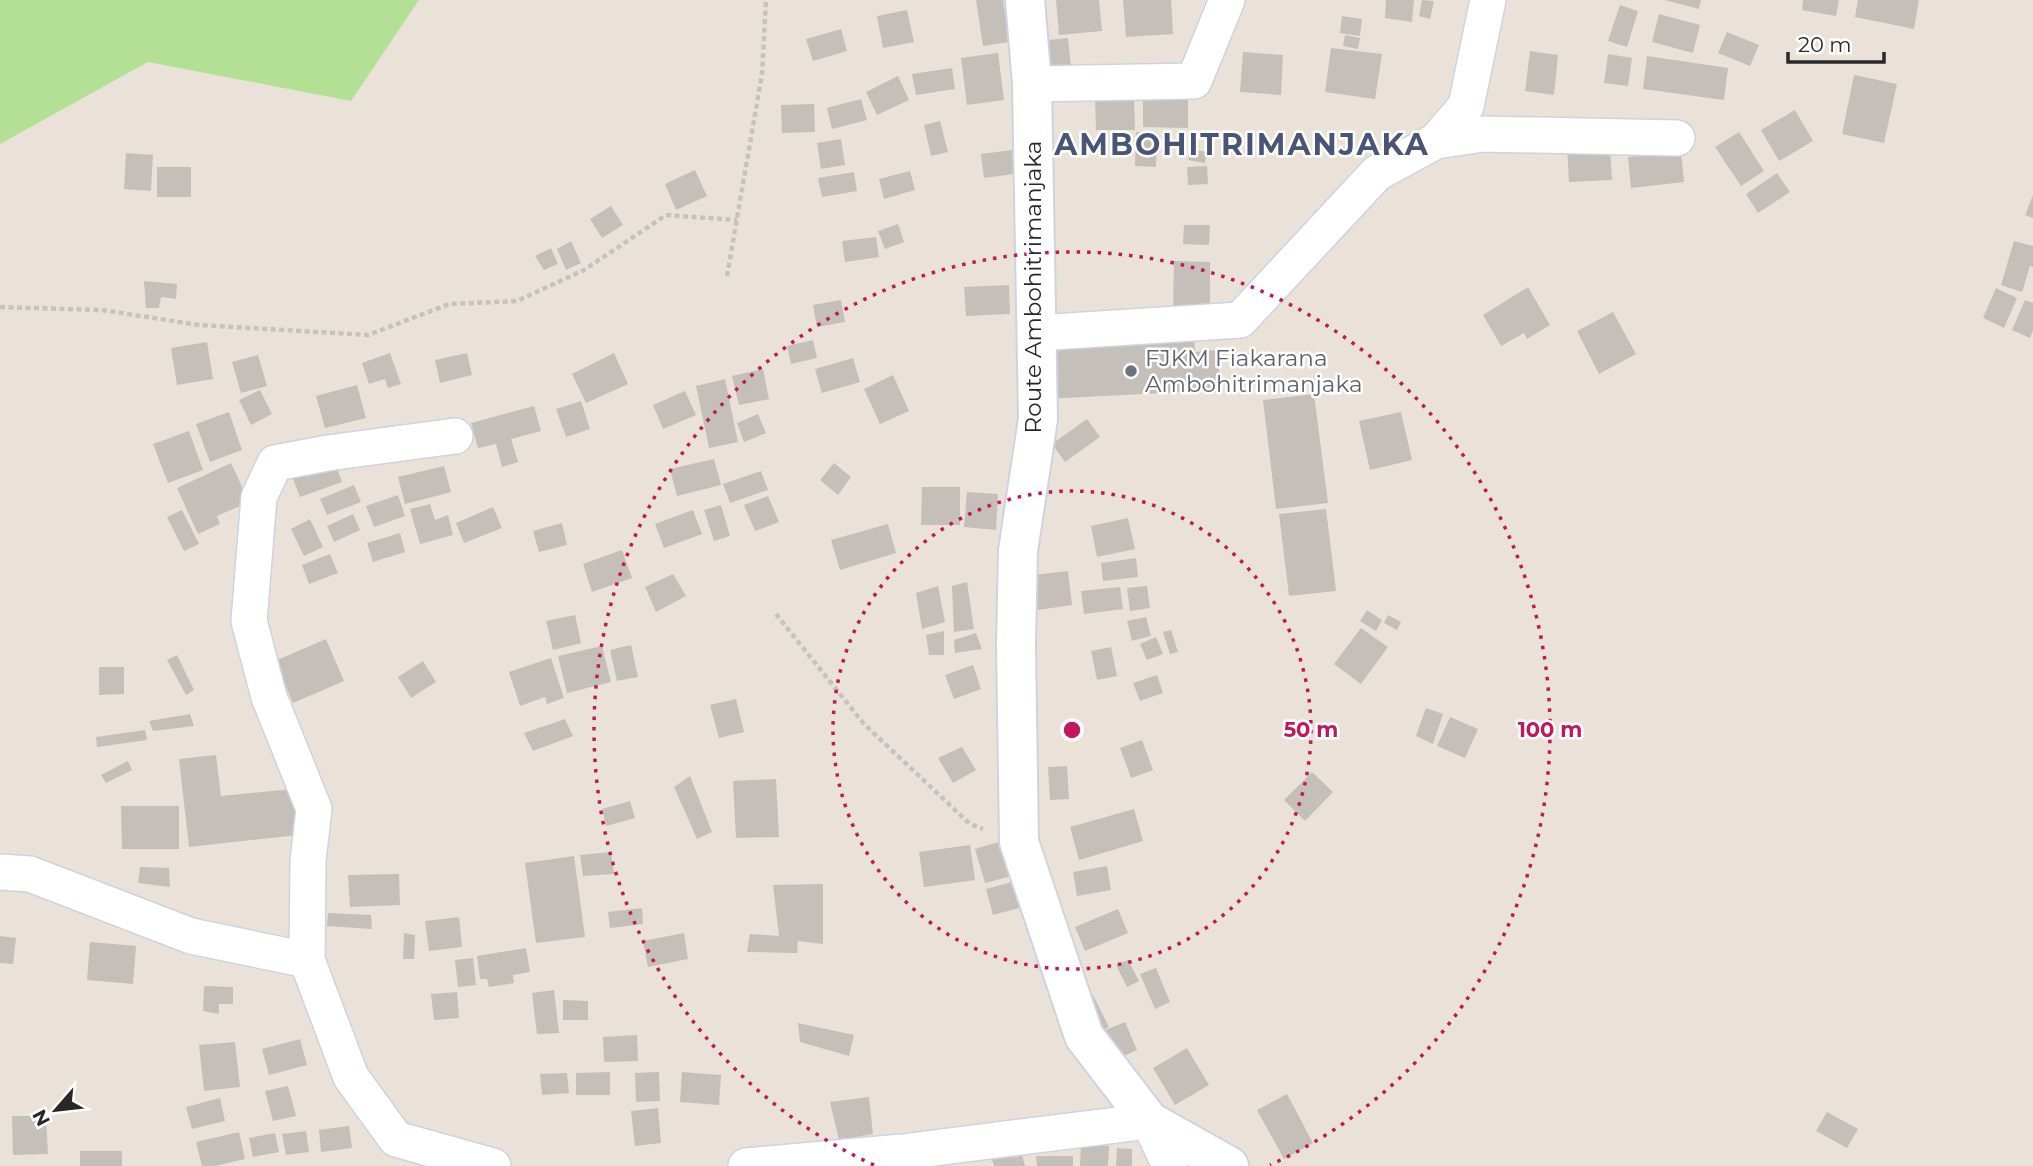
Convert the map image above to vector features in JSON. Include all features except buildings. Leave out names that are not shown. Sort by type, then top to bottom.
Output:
[{"type":"street","name":"Route Ambohitrimanjaka","points":[[1025,0],[1032,84],[1038,419],[1018,551],[1016,644],[1020,842],[1084,1036],[1149,1121],[1229,1166]]},
{"type":"street","points":[[1032,84],[1194,81],[1227,0]]},
{"type":"street","points":[[1436,141],[1466,106],[1488,0]]},
{"type":"street","points":[[1037,332],[1240,320],[1377,173],[1436,141],[1483,134],[1676,138]]},
{"type":"street","points":[[455,436],[275,463],[259,497],[249,621],[269,697],[314,809],[308,862],[307,960],[351,1077],[396,1139],[493,1166]]},
{"type":"street","points":[[0,872],[30,874],[191,936],[307,960]]},
{"type":"street","points":[[746,1166],[902,1152],[1149,1121],[1170,1166]]},
{"type":"path","points":[[727,276],[762,74],[766,0]]},
{"type":"path","points":[[0,307],[102,310],[199,325],[368,335],[449,304],[517,301],[584,270],[666,215],[737,220]]},
{"type":"path","points":[[776,614],[864,724],[960,815],[970,824],[1020,842]]},
{"type":"green space","points":[[0,0],[419,0],[351,101],[148,62],[0,144]]},
{"type":"place","name":"FJKM Fiakarana Ambohitrimanjaka","points":[[1131,371]]},
{"type":"district","name":"AMBOHITRIMANJAKA","points":[[1242,145]]}]
